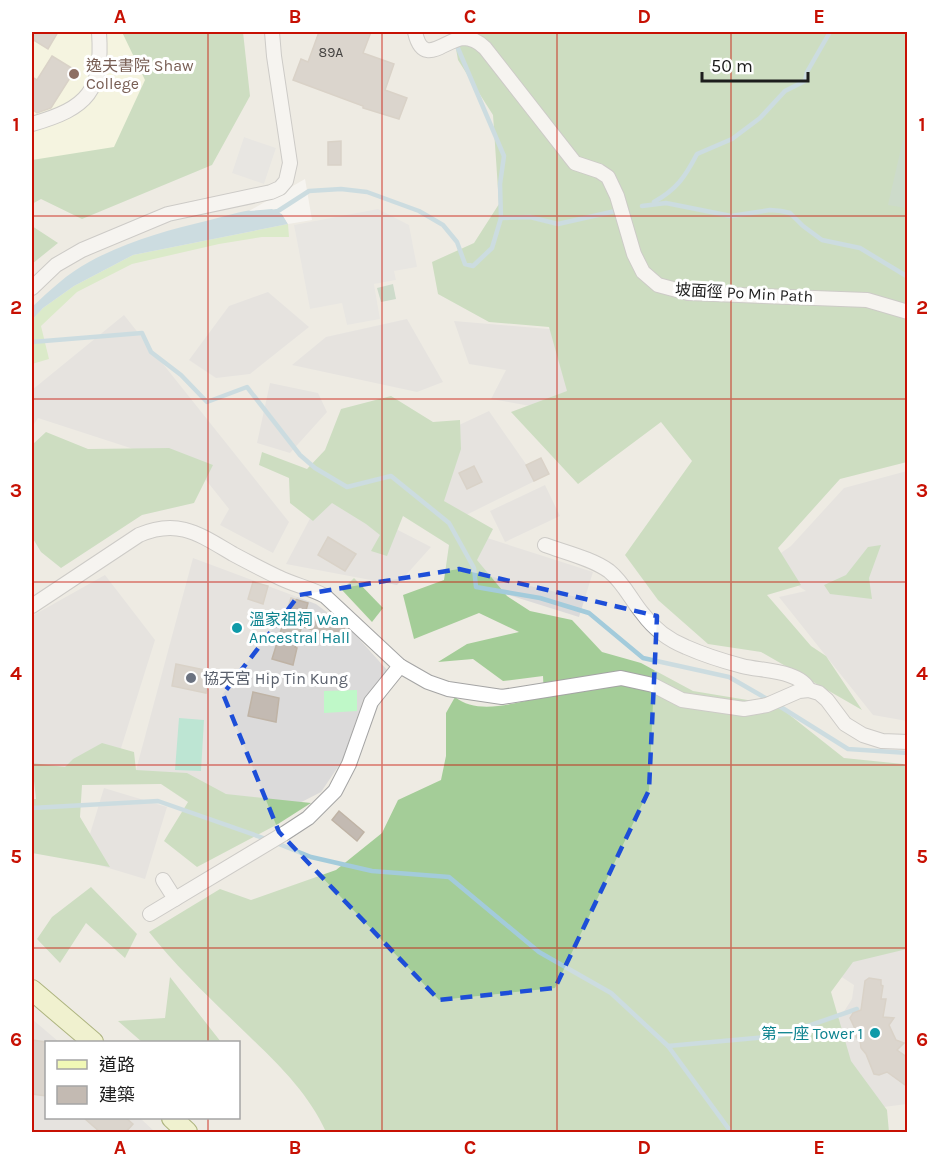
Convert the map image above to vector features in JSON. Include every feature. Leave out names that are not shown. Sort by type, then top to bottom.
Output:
[{"type":"street","points":[[32,124],[69,111],[88,94],[97,78],[100,65],[99,32]]},
{"type":"street","points":[[32,288],[56,265],[82,250],[159,218],[280,188],[290,172],[290,163],[272,32]]},
{"type":"street","name":"坡面徑 Po Min Path","points":[[415,32],[417,41],[428,50],[441,48],[461,39],[474,40],[485,48],[575,163],[599,171],[608,177],[634,254],[643,272],[658,285],[688,292],[867,300],[908,312]]},
{"type":"street","points":[[32,606],[139,535],[153,529],[177,527],[199,533],[279,578],[315,590],[325,596],[400,666],[428,682],[448,689],[483,696],[511,697],[621,678],[646,683],[692,702],[744,710],[767,705],[794,693],[809,690],[819,693],[845,724],[862,735],[882,741],[908,742]]},
{"type":"street","points":[[545,545],[609,572],[630,594],[648,621],[675,642],[701,653],[744,666],[788,675],[805,684],[809,690]]},
{"type":"street","points":[[150,915],[308,818],[335,790],[349,764],[371,702],[400,666]]},
{"type":"street","points":[[163,880],[175,899]]},
{"type":"street","points":[[32,990],[92,1041]]},
{"type":"street","points":[[173,1119],[187,1132]]},
{"type":"highlighted area","points":[[459,569],[657,616],[649,790],[555,988],[439,1000],[279,832],[223,694],[299,595]]},
{"type":"shaded area","points":[[32,32],[169,32],[135,166],[32,194]]},
{"type":"shaded area","points":[[244,137],[276,148],[264,184],[232,173]]},
{"type":"shaded area","points":[[903,140],[907,140],[907,208],[888,205]]},
{"type":"shaded area","points":[[378,209],[409,225],[417,267],[394,271],[396,280],[374,284],[380,319],[347,325],[342,303],[310,309],[294,225]]},
{"type":"shaded area","points":[[393,284],[396,299],[381,302],[377,288]]},
{"type":"shaded area","points":[[268,292],[309,327],[250,374],[216,378],[189,360],[229,306]]},
{"type":"shaded area","points":[[124,315],[289,522],[273,553],[220,525],[229,509],[198,470],[38,418],[32,427],[32,390]]},
{"type":"shaded area","points":[[407,319],[443,382],[417,392],[292,365],[326,337]]},
{"type":"shaded area","points":[[454,321],[572,331],[570,413],[491,399],[506,370],[469,364]]},
{"type":"shaded area","points":[[270,383],[318,393],[327,412],[290,453],[257,443]]},
{"type":"shaded area","points":[[489,411],[537,480],[458,519],[434,488],[427,440]]},
{"type":"shaded area","points":[[907,471],[907,721],[873,715],[779,597],[806,591],[765,564],[791,546],[844,488]]},
{"type":"shaded area","points":[[545,485],[560,516],[505,542],[490,511]]},
{"type":"shaded area","points":[[324,492],[431,547],[397,585],[286,564]]},
{"type":"shaded area","points":[[475,534],[593,572],[579,617],[461,580]]},
{"type":"shaded area","points":[[193,558],[316,604],[352,631],[387,670],[363,700],[342,761],[321,792],[286,810],[136,770]]},
{"type":"shaded area","points":[[105,575],[155,640],[117,761],[65,778],[32,775],[32,616]]},
{"type":"shaded area","points":[[104,788],[167,807],[145,879],[82,860]]},
{"type":"shaded area","points":[[858,912],[907,931],[907,1104],[868,1109],[830,1033],[852,999],[854,985],[837,974]]},
{"type":"shaded area","points":[[32,1019],[58,1041],[45,1041],[45,1119],[141,1119],[155,1132],[32,1132]]},
{"type":"green space","points":[[122,32],[243,32],[250,96],[212,165],[82,219],[41,199],[32,204],[32,160],[114,147],[145,80]]},
{"type":"green space","points":[[453,32],[907,32],[907,462],[840,479],[778,548],[801,585],[767,595],[811,646],[826,656],[862,710],[761,652],[708,644],[658,600],[625,555],[692,461],[661,422],[578,484],[511,412],[567,391],[549,327],[489,322],[438,294],[432,262],[474,243],[499,204],[493,115],[458,60]]},
{"type":"green space","points":[[288,224],[289,237],[262,237],[219,244],[132,264],[77,292],[41,326],[49,359],[32,364],[32,320],[43,308],[74,286],[133,255]]},
{"type":"green space","points":[[32,226],[58,243],[32,264]]},
{"type":"green space","points":[[391,396],[433,422],[460,420],[461,449],[444,501],[493,529],[477,560],[507,596],[530,611],[572,620],[602,652],[641,663],[693,691],[777,705],[844,758],[903,764],[907,767],[907,949],[853,962],[831,992],[851,1061],[887,1110],[889,1132],[326,1132],[311,1105],[292,1081],[185,973],[149,932],[220,889],[251,900],[336,870],[382,833],[398,800],[441,780],[446,756],[446,713],[455,697],[464,703],[486,707],[544,697],[543,676],[503,681],[473,659],[438,662],[467,644],[519,632],[479,613],[414,639],[403,595],[444,580],[449,545],[403,516],[387,556],[371,551],[380,535],[366,524],[332,503],[313,521],[290,503],[289,478],[259,465],[262,452],[307,469],[325,450],[341,409]]},
{"type":"green space","points":[[46,432],[88,449],[169,448],[213,465],[194,503],[142,515],[61,568],[41,552],[32,537],[32,445]]},
{"type":"green space","points":[[881,545],[869,578],[872,599],[830,594],[824,585],[846,575],[868,547]]},
{"type":"green space","points":[[354,578],[383,608],[372,622],[342,590]]},
{"type":"green space","points":[[357,690],[357,711],[324,713],[324,691]]},
{"type":"green space","points":[[179,718],[204,720],[201,771],[175,770]]},
{"type":"green space","points":[[102,743],[134,752],[136,770],[187,773],[226,794],[311,803],[278,824],[197,867],[164,841],[188,802],[161,784],[82,785],[80,817],[110,867],[32,853],[32,799],[36,799],[32,763],[65,767],[73,759]]},
{"type":"green space","points":[[91,887],[137,934],[125,958],[86,923],[60,963],[37,939],[52,917]]},
{"type":"green space","points":[[170,977],[220,1041],[141,1041],[118,1021],[165,1018]]},
{"type":"water","points":[[272,209],[282,214],[288,224],[133,255],[74,286],[43,308],[32,320],[32,307],[45,295],[74,271],[103,255],[133,242],[179,228],[241,212]]},
{"type":"pier","points":[[305,179],[312,220],[288,224],[282,214],[272,209],[249,211]]},
{"type":"building","points":[[32,32],[58,32],[48,49],[32,39]]},
{"type":"building","points":[[319,32],[371,32],[363,53],[394,64],[385,90],[407,98],[399,119],[363,108],[363,106],[293,80],[301,59],[308,62]]},
{"type":"building","points":[[52,56],[75,70],[51,108],[37,113],[32,109],[32,77],[37,80]]},
{"type":"building","points":[[341,141],[341,165],[328,165],[328,142]]},
{"type":"building","points":[[541,458],[549,474],[534,481],[526,465]]},
{"type":"building","points":[[474,466],[482,482],[467,489],[459,473]]},
{"type":"building","points":[[328,537],[356,554],[345,571],[318,555]]},
{"type":"building","points":[[253,582],[268,586],[263,604],[248,599]]},
{"type":"building","points":[[291,598],[308,603],[305,614],[345,627],[340,640],[302,626],[295,647],[297,648],[293,665],[272,659]]},
{"type":"building","name":"協天宮 Hip Tin Kung","points":[[176,664],[210,671],[206,693],[172,686]]},
{"type":"building","points":[[253,692],[279,698],[276,722],[248,716]]},
{"type":"building","points":[[339,811],[364,832],[357,841],[332,820]]},
{"type":"building","name":"第一座 Tower 1","points":[[869,978],[881,980],[883,986],[881,999],[886,999],[883,1017],[894,1018],[889,1025],[896,1040],[904,1043],[897,1050],[908,1058],[908,1087],[887,1072],[874,1074],[861,1048],[860,1041],[856,1037],[856,1031],[850,1018],[853,1013],[861,1010],[865,981]]},
{"type":"building","points":[[32,1040],[45,1042],[45,1096],[32,1094]]},
{"type":"building","points":[[85,1119],[127,1119],[133,1124],[126,1132],[100,1132]]},
{"type":"waterway","points":[[272,212],[278,211],[309,191],[341,189],[367,192],[419,211],[443,225],[457,242],[465,264],[473,266],[492,248],[501,218],[500,184],[504,156],[451,32]]},
{"type":"waterway","points":[[654,202],[680,182],[697,154],[732,139],[760,118],[785,91],[805,81],[807,72],[830,32]]},
{"type":"waterway","points":[[642,206],[666,203],[731,216],[770,210],[790,213],[822,240],[860,248],[908,277]]},
{"type":"waterway","points":[[501,218],[530,217],[558,224],[620,210]]},
{"type":"waterway","points":[[32,342],[142,333],[151,352],[181,375],[207,402],[247,387],[300,455],[315,468],[347,487],[391,476],[449,523],[474,568],[476,587],[540,598],[589,613],[643,658],[729,677],[769,700]]},
{"type":"waterway","points":[[776,704],[848,749],[908,753]]},
{"type":"waterway","points":[[32,808],[158,801],[266,839]]},
{"type":"waterway","points":[[274,842],[311,857],[372,871],[449,877],[539,952],[611,993],[668,1046],[731,1132]]},
{"type":"waterway","points":[[668,1046],[779,1036],[857,1009]]},
{"type":"place","name":"逸夫書院 Shaw College","points":[[74,74]]},
{"type":"place","name":"溫家祖祠 Wan Ancestral Hall","points":[[237,628]]},
{"type":"place","name":"協天宮 Hip Tin Kung","points":[[191,678]]},
{"type":"place","name":"第一座 Tower 1","points":[[875,1033]]}]
